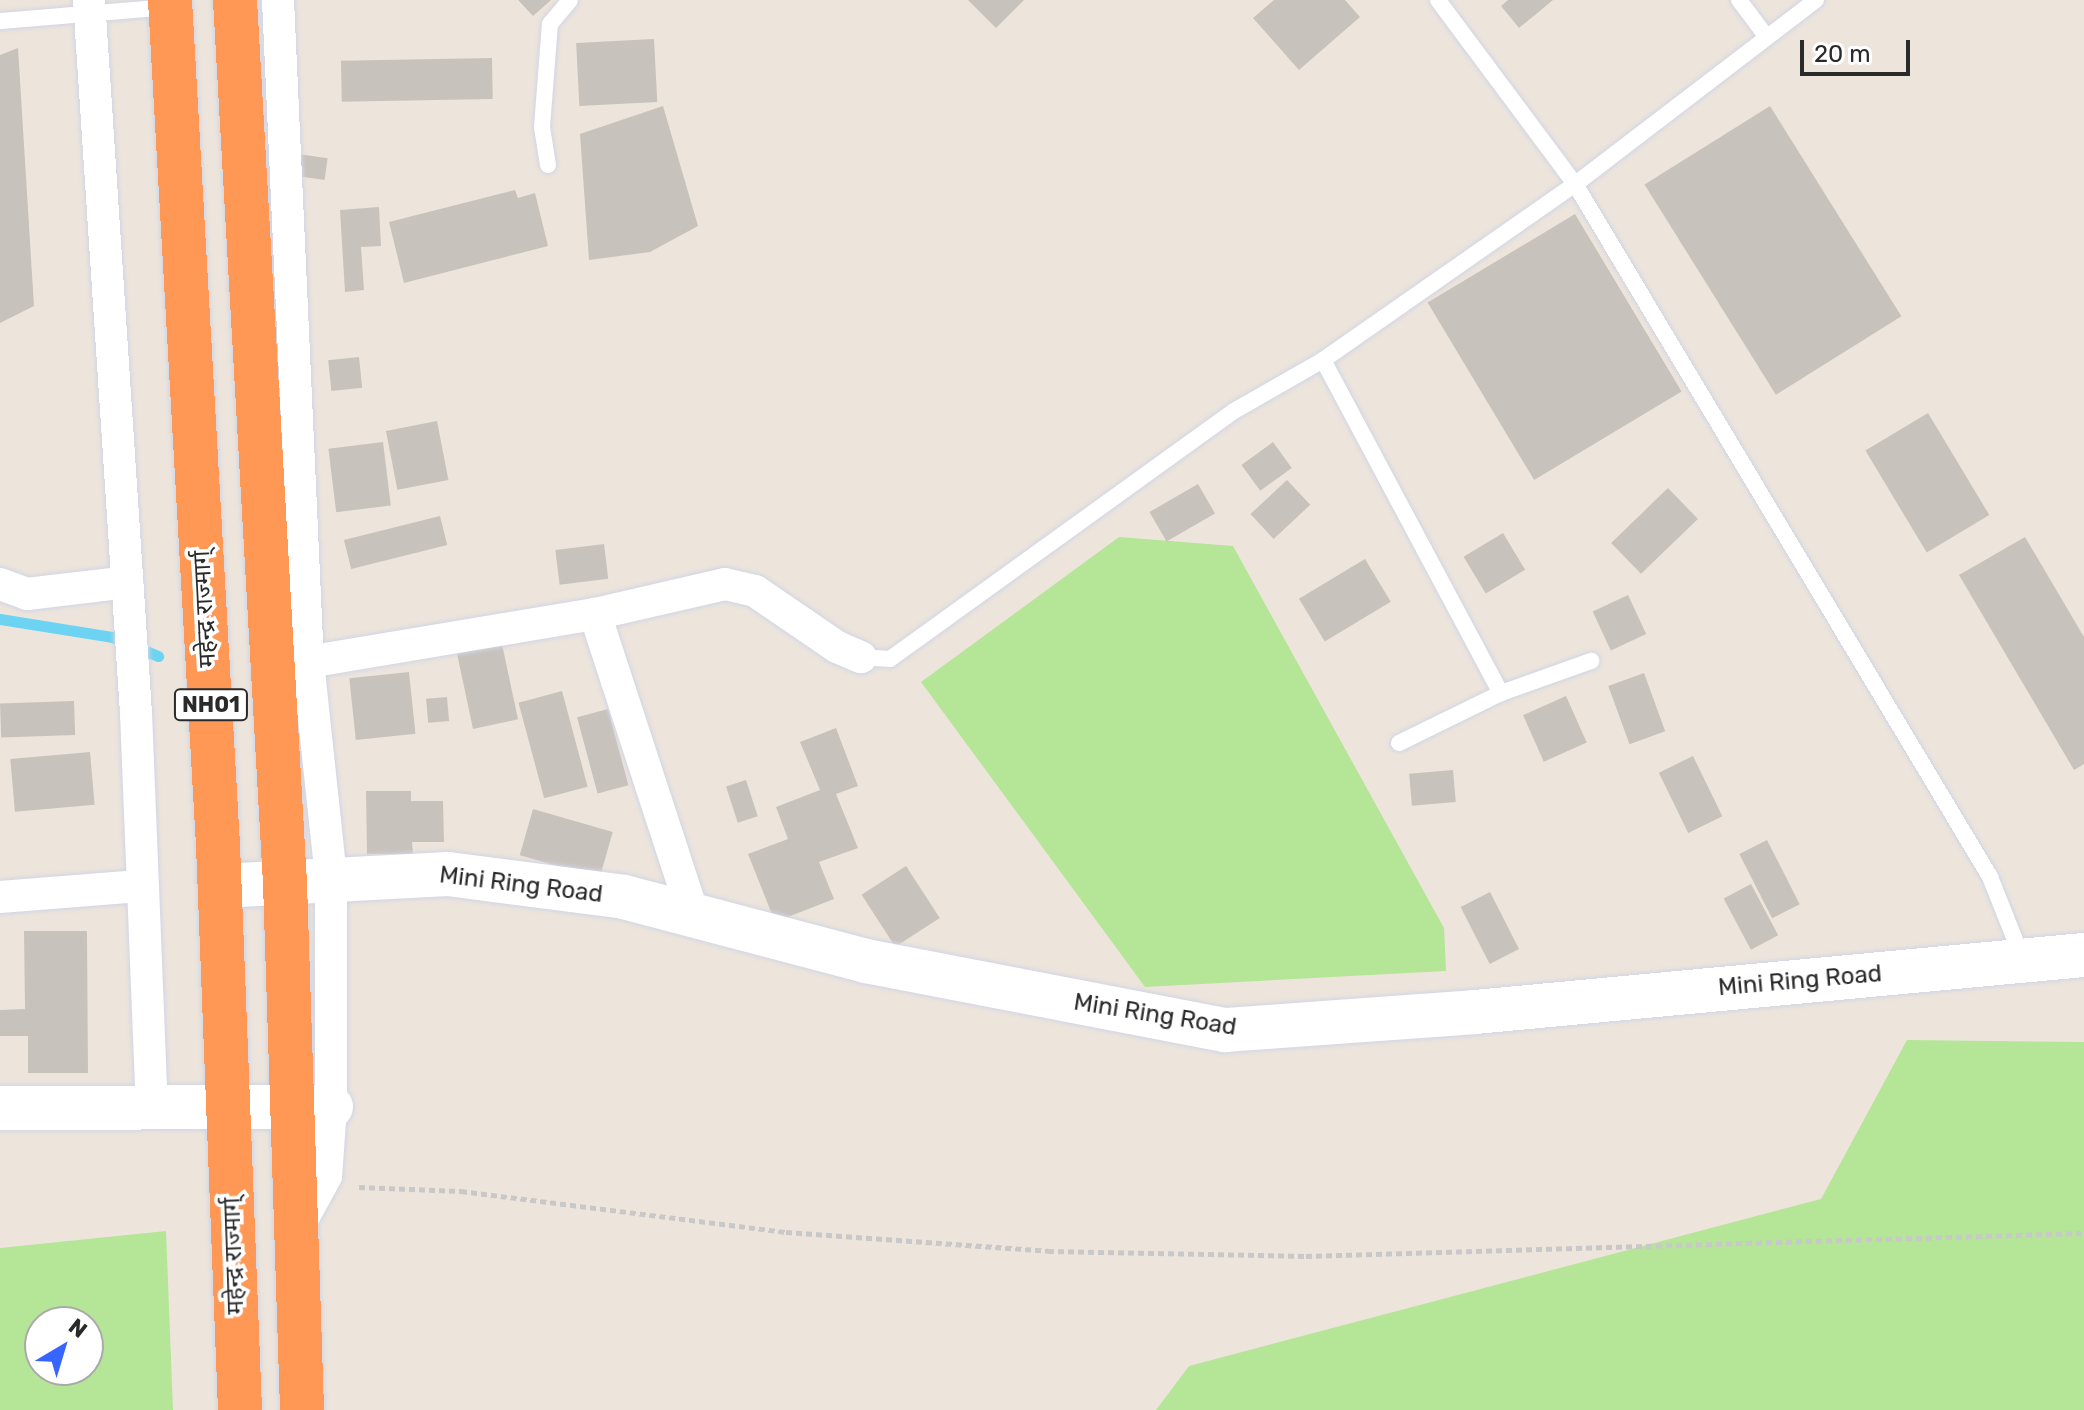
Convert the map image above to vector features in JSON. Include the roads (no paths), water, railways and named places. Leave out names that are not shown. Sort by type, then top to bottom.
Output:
[{"type":"highway","name":"NH01","points":[[235,0],[285,883],[292,1237],[302,1410]]},
{"type":"highway","name":"महेन्द्र राज्मार्ग्","points":[[170,4],[220,886],[240,1410]]},
{"type":"main road","name":"Mini Ring Road","points":[[220,886],[448,874],[624,897],[866,961],[1225,1030],[2084,955]]},
{"type":"main road","points":[[0,1108],[152,1104],[331,1107]]},
{"type":"street","points":[[278,0],[308,662],[331,878],[331,1107],[322,1186],[292,1237]]},
{"type":"street","points":[[89,6],[136,713],[140,886],[152,1104]]},
{"type":"street","points":[[0,584],[27,594],[127,588]]},
{"type":"street","points":[[308,662],[595,614],[725,584],[755,591],[837,647],[861,657]]},
{"type":"street","points":[[595,614],[693,913]]},
{"type":"street","points":[[0,897],[140,886]]},
{"type":"lane","points":[[548,165],[542,127],[550,24],[570,0]]},
{"type":"lane","points":[[1438,0],[1575,184],[1990,877],[2024,962]]},
{"type":"lane","points":[[1739,0],[1766,36]]},
{"type":"lane","points":[[861,657],[890,659],[1234,411],[1323,360],[1575,184],[1816,0]]},
{"type":"lane","points":[[0,21],[89,6],[170,4]]},
{"type":"lane","points":[[1323,360],[1501,693]]},
{"type":"lane","points":[[1399,743],[1501,693],[1591,661]]},
{"type":"waterway","points":[[0,619],[112,637],[158,656]]}]
